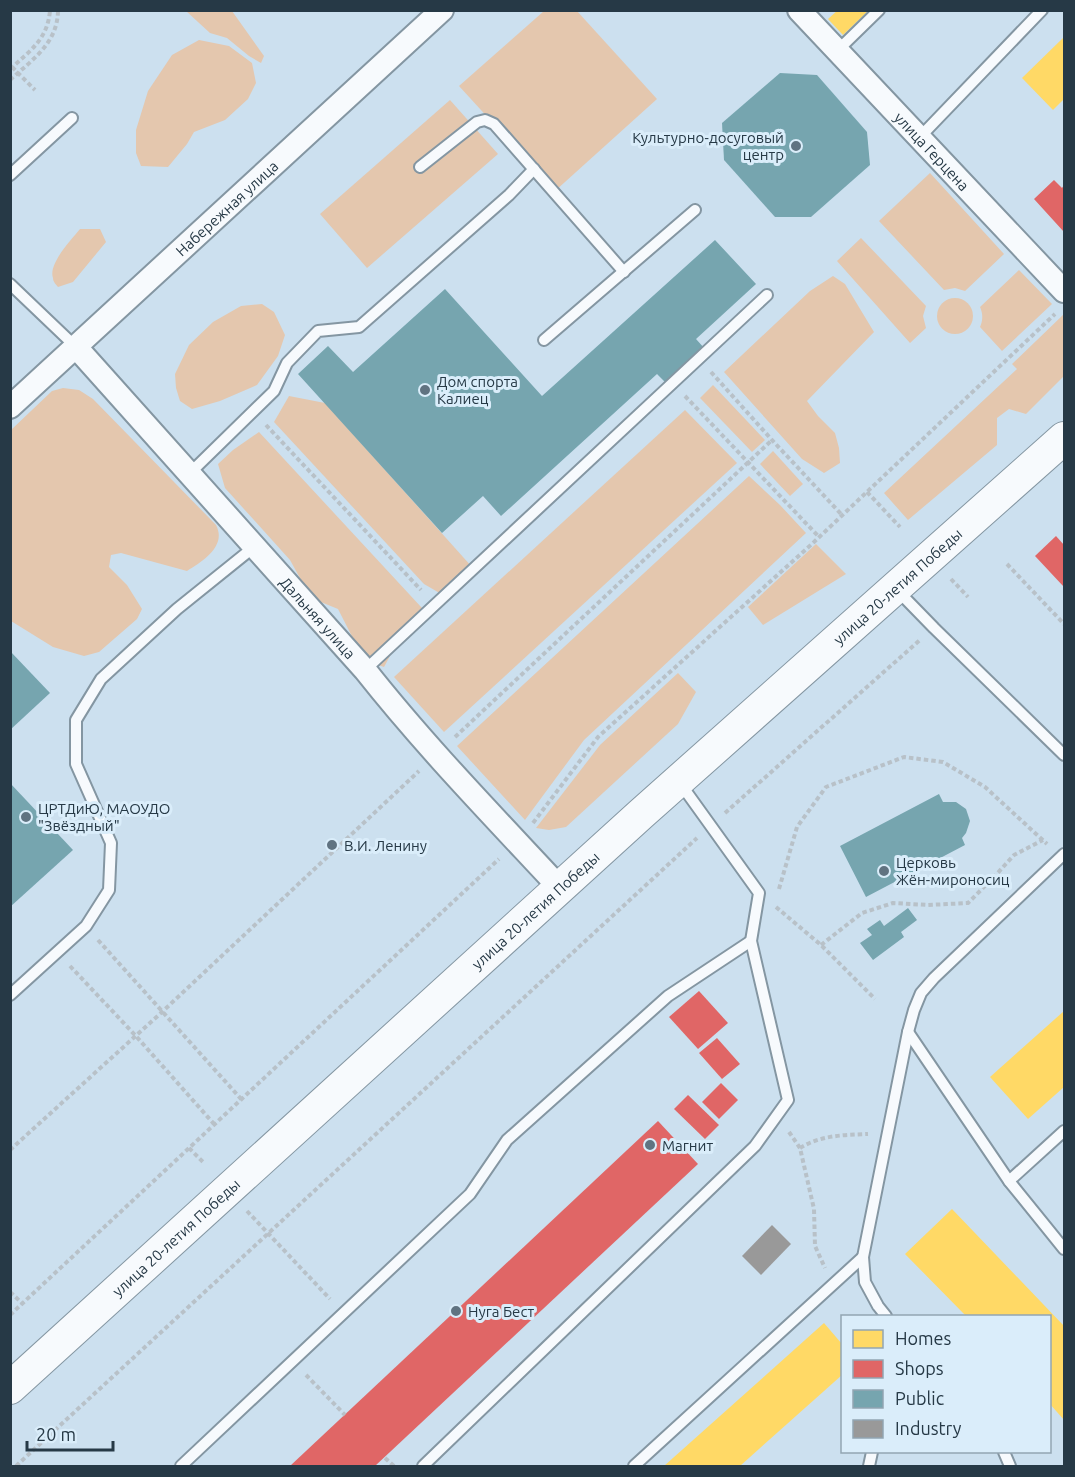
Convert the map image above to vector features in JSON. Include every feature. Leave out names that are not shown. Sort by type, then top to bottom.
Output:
[{"type":"street","name":"Набережная улица","points":[[10,407],[442,10]]},
{"type":"street","name":"улица Герцена","points":[[799,10],[919,138],[1063,299]]},
{"type":"street","name":"Дальняя улица","points":[[76,347],[365,670],[437,754],[560,888]]},
{"type":"street","name":"улица 20-летия Победы","points":[[10,1388],[678,781],[1065,438]]},
{"type":"lane","points":[[837,51],[879,10]]},
{"type":"lane","points":[[919,138],[1042,10]]},
{"type":"lane","points":[[10,175],[72,118]]},
{"type":"lane","points":[[420,167],[477,122],[485,120],[494,124],[624,272]]},
{"type":"lane","points":[[189,474],[274,392],[287,363],[318,331],[359,327],[509,195],[534,169]]},
{"type":"lane","points":[[544,340],[695,210]]},
{"type":"lane","points":[[10,284],[76,347]]},
{"type":"lane","points":[[365,670],[767,295]]},
{"type":"lane","points":[[10,995],[86,926],[109,890],[111,843],[76,764],[76,720],[101,679],[177,609],[254,547]]},
{"type":"lane","points":[[896,588],[1065,755]]},
{"type":"lane","points":[[423,1467],[754,1146],[788,1100],[751,941],[759,893],[678,781]]},
{"type":"lane","points":[[885,1315],[865,1282],[863,1257],[914,1010],[921,993],[934,978],[1063,855]]},
{"type":"lane","points":[[181,1467],[470,1194],[507,1140],[668,996],[751,941]]},
{"type":"lane","points":[[908,1032],[1009,1181],[1065,1249]]},
{"type":"lane","points":[[1009,1181],[1065,1131]]},
{"type":"lane","points":[[634,1467],[863,1257]]},
{"type":"lane","points":[[1004,1453],[1010,1467]]},
{"type":"path","points":[[35,90],[11,67],[38,43],[49,21],[50,10]]},
{"type":"path","points":[[10,80],[48,44],[58,22],[58,10]]},
{"type":"path","points":[[10,1315],[518,842],[598,736],[867,492],[1063,299]]},
{"type":"path","points":[[707,367],[842,515]]},
{"type":"path","points":[[681,392],[819,537]]},
{"type":"path","points":[[253,411],[435,605]]},
{"type":"path","points":[[10,1150],[162,1011],[772,440]]},
{"type":"path","points":[[867,492],[900,527]]},
{"type":"path","points":[[1007,564],[1065,624]]},
{"type":"path","points":[[946,574],[968,597]]},
{"type":"path","points":[[16,1467],[710,826],[934,628]]},
{"type":"path","points":[[774,906],[797,827],[826,787],[904,757],[943,762],[985,787],[1043,840],[1063,855]]},
{"type":"path","points":[[821,945],[862,913],[893,903],[928,905],[968,903],[1014,855],[1043,840]]},
{"type":"path","points":[[759,893],[821,945],[875,999]]},
{"type":"path","points":[[105,948],[242,1100]]},
{"type":"path","points":[[75,972],[214,1124]]},
{"type":"path","points":[[777,1114],[800,1148],[814,1209],[815,1246],[826,1271],[835,1283]]},
{"type":"path","points":[[800,1148],[816,1139],[827,1137],[888,1133]]},
{"type":"path","points":[[189,1148],[202,1162]]},
{"type":"path","points":[[244,1208],[344,1314]]},
{"type":"path","points":[[10,1292],[23,1304]]},
{"type":"path","points":[[292,1362],[345,1415]]},
{"type":"path","points":[[385,1458],[394,1467]]},
{"type":"shaded area","points":[[186,11],[232,11],[264,56],[261,63],[227,38],[210,33]]},
{"type":"shaded area","points":[[544,11],[577,11],[657,99],[555,191],[459,86]]},
{"type":"shaded area","points":[[199,40],[229,46],[252,63],[256,83],[248,99],[225,120],[194,132],[168,167],[141,166],[136,153],[136,130],[148,91],[172,55]]},
{"type":"shaded area","points":[[450,100],[498,154],[367,268],[320,214]]},
{"type":"shaded area","points":[[930,173],[1004,254],[965,291],[955,288],[944,290],[879,221]]},
{"type":"shaded area","points":[[80,229],[100,229],[106,242],[73,282],[58,287],[53,279],[54,266],[61,252]]},
{"type":"shaded area","points":[[861,238],[926,306],[923,316],[926,328],[910,343],[837,261]]},
{"type":"shaded area","points":[[1019,270],[1052,304],[1002,351],[980,327],[982,312],[980,307]]},
{"type":"shaded area","points":[[833,276],[845,284],[874,332],[807,401],[835,433],[839,448],[840,463],[824,473],[802,459],[724,372],[810,291]]},
{"type":"shaded area","points":[[955,298],[967,304],[973,316],[967,328],[955,334],[943,328],[937,316],[943,304]]},
{"type":"shaded area","points":[[262,304],[274,312],[285,335],[278,356],[257,385],[220,401],[192,409],[180,401],[175,374],[189,345],[213,322],[241,306]]},
{"type":"shaded area","points":[[1064,314],[1064,376],[1026,414],[1009,409],[997,418],[997,445],[908,520],[884,493],[1017,369],[1012,364]]},
{"type":"shaded area","points":[[713,385],[765,440],[752,452],[700,398]]},
{"type":"shaded area","points":[[63,388],[79,390],[93,399],[216,525],[219,533],[212,552],[187,571],[121,553],[111,555],[109,567],[127,585],[142,609],[137,619],[99,652],[84,656],[53,647],[11,621],[11,430],[52,391]]},
{"type":"shaded area","points":[[289,396],[325,403],[472,567],[443,595],[424,584],[274,422]]},
{"type":"shaded area","points":[[685,410],[737,463],[444,732],[394,677]]},
{"type":"shaded area","points":[[259,432],[422,608],[398,639],[384,667],[364,660],[338,609],[311,598],[290,560],[225,488],[218,464],[233,450]]},
{"type":"shaded area","points":[[773,451],[803,484],[790,496],[760,464]]},
{"type":"shaded area","points":[[749,476],[806,533],[584,740],[525,820],[457,746]]},
{"type":"shaded area","points":[[816,544],[846,574],[763,625],[748,607]]},
{"type":"shaded area","points":[[678,673],[696,692],[678,724],[566,827],[549,830],[536,828],[600,745]]},
{"type":"building: Homes","points":[[838,10],[869,10],[843,35],[828,19]]},
{"type":"building: Homes","points":[[1063,38],[1064,99],[1053,110],[1022,78]]},
{"type":"building: Homes","points":[[1064,1011],[1064,1087],[1028,1119],[990,1077]]},
{"type":"building: Homes","points":[[952,1209],[1064,1326],[1064,1420],[1051,1405],[1051,1315],[965,1315],[905,1254]]},
{"type":"building: Homes","points":[[824,1323],[841,1343],[841,1376],[740,1466],[664,1466]]},
{"type":"building: Shops","points":[[1054,180],[1062,188],[1064,185],[1064,232],[1034,199]]},
{"type":"building: Shops","points":[[1056,536],[1064,545],[1064,587],[1035,556]]},
{"type":"building: Shops","points":[[699,991],[728,1023],[698,1049],[669,1017]]},
{"type":"building: Shops","points":[[717,1038],[740,1064],[722,1079],[699,1053]]},
{"type":"building: Shops","points":[[721,1083],[738,1100],[719,1119],[702,1102]]},
{"type":"building: Shops","points":[[688,1095],[719,1125],[705,1139],[674,1109]]},
{"type":"building: Shops","points":[[658,1121],[698,1164],[375,1466],[290,1466]]},
{"type":"building: Public","name":"Культурно-досуговый центр","points":[[780,73],[817,75],[867,132],[870,165],[811,217],[775,217],[724,160],[722,123]]},
{"type":"building: Public","name":"Дом спорта Калиец","points":[[715,240],[756,284],[696,339],[705,349],[667,384],[657,374],[501,516],[483,496],[442,533],[298,374],[328,346],[353,372],[445,289],[542,396]]},
{"type":"building: Public","points":[[10,651],[50,693],[10,730]]},
{"type":"building: Public","name":"ЦРТДиЮ, МАОУДО \"Звёздный\"","points":[[10,783],[73,850],[10,907]]},
{"type":"building: Public","name":"Церковь Жён-мироносиц","points":[[939,794],[943,802],[956,802],[966,809],[970,821],[962,838],[965,845],[866,897],[840,846]]},
{"type":"building: Public","points":[[908,908],[917,920],[901,932],[904,937],[873,960],[860,943],[872,935],[867,929],[880,920],[884,926]]},
{"type":"building: Industry","points":[[772,1225],[791,1244],[761,1275],[742,1256]]},
{"type":"place","name":"Культурно-досуговый центр","points":[[796,146]]},
{"type":"place","name":"Дом спорта Калиец","points":[[425,390]]},
{"type":"place","name":"ЦРТДиЮ, МАОУДО \"Звёздный\"","points":[[26,817]]},
{"type":"place","name":"В.И. Ленину","points":[[332,845]]},
{"type":"place","name":"Церковь Жён-мироносиц","points":[[884,871]]},
{"type":"place","name":"Магнит","points":[[650,1145]]},
{"type":"place","name":"Нуга Бест","points":[[456,1311]]}]
